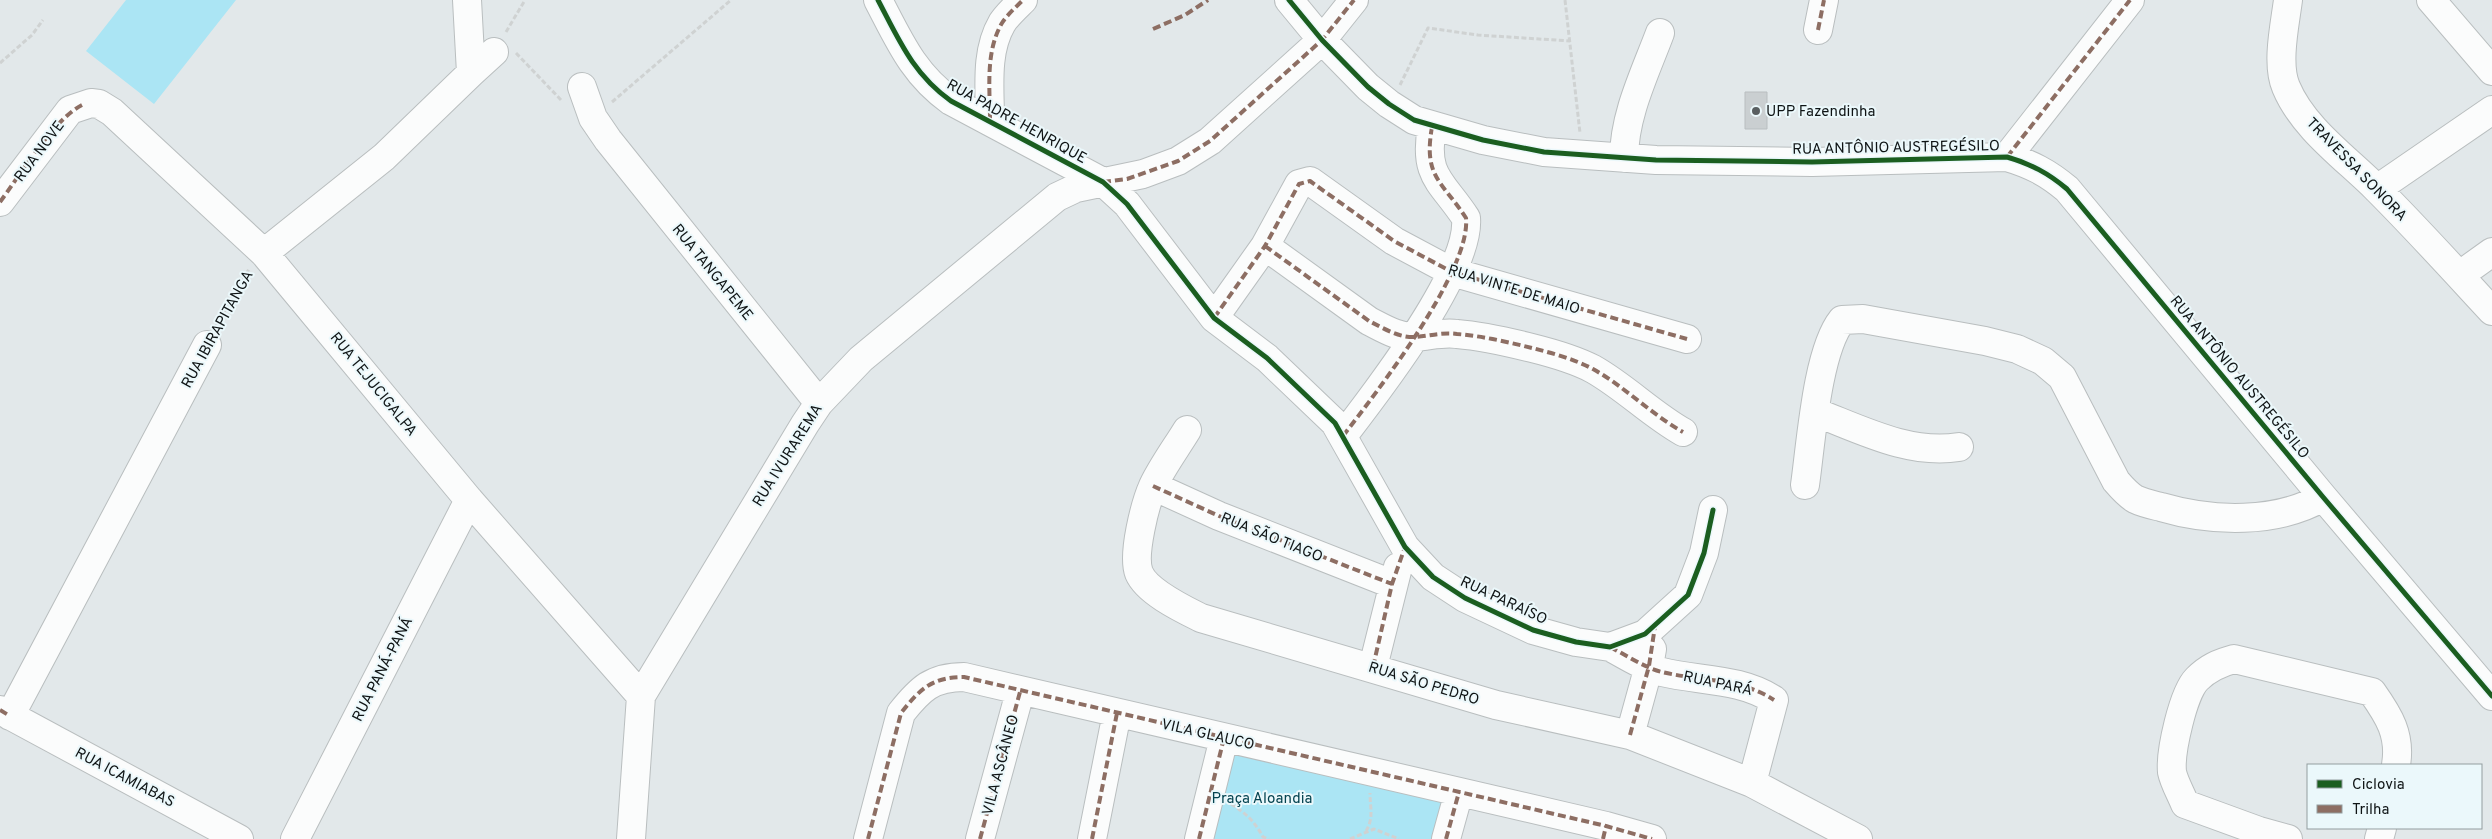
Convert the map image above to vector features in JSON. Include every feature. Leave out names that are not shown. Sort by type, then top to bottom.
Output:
[{"type":"street","points":[[467,0],[471,74]]},
{"type":"street","name":"RUA PADRE HENRIQUE","points":[[878,0],[915,69],[928,82],[951,101],[990,120],[1102,182],[1127,204],[1214,318]]},
{"type":"street","points":[[990,120],[991,55],[1003,22],[1023,0]]},
{"type":"street","name":"RUA ANTÔNIO AUSTREGÉSILO","points":[[1289,0],[1322,40],[1368,87],[1389,104],[1414,120],[1432,127],[1482,140],[1544,152],[1624,158],[1812,162],[2007,157],[2030,164],[2048,174],[2067,189],[2324,498],[2492,696]]},
{"type":"street","name":"RUA IVURAREMA","points":[[631,839],[641,696],[819,403],[861,359],[1057,197],[1076,188],[1127,179],[1169,164],[1210,141],[1322,40],[1354,0]]},
{"type":"street","points":[[1818,30],[1824,0]]},
{"type":"street","points":[[2007,157],[2130,0]]},
{"type":"street","name":"TRAVESSA SONORA","points":[[2288,0],[2283,39],[2285,85],[2295,104],[2319,133],[2377,189],[2492,311]]},
{"type":"street","points":[[2431,0],[2492,71]]},
{"type":"street","points":[[1624,158],[1624,140],[1630,116],[1660,33]]},
{"type":"street","points":[[264,253],[384,157],[494,52]]},
{"type":"street","name":"RUA TEJUCIGALPA","points":[[82,104],[99,104],[112,112],[264,253],[469,500],[641,696]]},
{"type":"street","name":"RUA NOVE","points":[[0,202],[70,110],[82,104]]},
{"type":"street","name":"RUA TANGAPEME","points":[[581,105],[819,403]]},
{"type":"street","points":[[2377,189],[2492,110]]},
{"type":"street","points":[[1343,436],[1395,369],[1452,272],[1466,237],[1466,218],[1444,190],[1429,160],[1432,127]]},
{"type":"street","name":"RUA VINTE DE MAIO","points":[[1265,246],[1299,184],[1304,181],[1314,182],[1394,241],[1452,272],[1687,339]]},
{"type":"street","points":[[1214,318],[1265,246],[1369,321],[1402,336],[1456,334],[1530,347],[1564,357],[1592,368],[1664,421],[1683,432]]},
{"type":"street","points":[[2460,275],[2492,252]]},
{"type":"street","name":"RUA PARAÍSO","points":[[1214,318],[1274,364],[1322,409],[1343,436],[1405,547],[1433,577],[1465,598],[1533,630],[1576,642],[1610,647],[1645,634],[1688,596],[1704,553],[1713,510]]},
{"type":"street","points":[[1805,485],[1822,371],[1830,338],[1842,320],[1863,319],[1985,341],[2017,349],[2043,361],[2062,377],[2116,481],[2127,494],[2137,500],[2182,513],[2226,517],[2293,511],[2324,498]]},
{"type":"street","name":"RUA IBIRAPITANGA","points":[[5,713],[207,345]]},
{"type":"street","points":[[1816,412],[1906,446],[1938,450],[1959,447]]},
{"type":"street","name":"RUA SÃO PEDRO","points":[[1187,430],[1154,486],[1146,508],[1137,562],[1140,574],[1150,586],[1171,603],[1201,618],[1373,667],[1496,705],[1630,735],[1752,783],[1858,839]]},
{"type":"street","name":"RUA SÃO TIAGO","points":[[1154,486],[1219,516],[1392,584]]},
{"type":"street","name":"RUA PANÁ-PANÁ","points":[[295,839],[469,500]]},
{"type":"street","points":[[1373,667],[1392,584],[1405,547]]},
{"type":"street","points":[[1630,735],[1649,666],[1655,626]]},
{"type":"street","name":"RUA PARÁ","points":[[1610,647],[1660,672],[1744,686],[1774,700],[1752,783]]},
{"type":"street","points":[[2288,839],[2259,831],[2185,804],[2172,774],[2172,755],[2180,716],[2195,680],[2214,664],[2234,660],[2372,692],[2391,718],[2399,750],[2396,764]]},
{"type":"street","name":"VILA GLAUCO","points":[[868,839],[901,712],[915,696],[932,682],[948,677],[964,677],[1020,692],[1117,712],[1460,792],[1604,832],[1652,839]]},
{"type":"street","name":"VILA ASCÂNEO","points":[[980,839],[1020,692]]},
{"type":"street","points":[[1092,839],[1117,712]]},
{"type":"street","name":"RUA ICAMIABAS","points":[[5,713],[240,839]]},
{"type":"street","points":[[1199,839],[1224,738]]},
{"type":"street","points":[[1446,839],[1460,792]]},
{"type":"path","points":[[494,52],[524,0]]},
{"type":"path","points":[[494,52],[515,51],[581,105],[731,0]]},
{"type":"path","points":[[1565,0],[1582,156]]},
{"type":"path","points":[[0,63],[32,35],[43,20]]},
{"type":"path","points":[[1389,104],[1409,70],[1428,28],[1478,35],[1570,41]]},
{"type":"path","points":[[1366,831],[1371,823],[1370,787],[1372,772]]},
{"type":"path","points":[[1210,796],[1228,802],[1240,809],[1256,824],[1263,837]]},
{"type":"path","points":[[1350,839],[1374,829],[1400,839]]},
{"type":"path","points":[[1257,839],[1263,837],[1269,839]]},
{"type":"green space","points":[[126,0],[236,0],[154,104],[86,51]]},
{"type":"green space","name":"Praça Aloandia","points":[[1235,751],[1443,797],[1438,839],[1206,839]]},
{"type":"building","name":"UPP Fazendinha","points":[[1745,92],[1767,92],[1767,129],[1745,129]]},
{"type":"marked path","points":[[990,120],[989,83],[993,46],[1002,23],[1023,0]]},
{"type":"marked path","points":[[1153,29],[1185,15],[1208,0]]},
{"type":"marked path","points":[[1103,182],[1127,179],[1178,161],[1210,141],[1322,40],[1354,0]]},
{"type":"marked path","points":[[1818,30],[1824,0]]},
{"type":"marked path","points":[[2007,157],[2130,0]]},
{"type":"marked path","points":[[0,202],[49,135],[60,122],[82,105]]},
{"type":"marked path","points":[[1343,436],[1419,331],[1454,268],[1464,241],[1466,218],[1442,186],[1432,168],[1430,157],[1432,127]]},
{"type":"marked path","points":[[1214,318],[1265,246],[1299,184],[1310,181],[1394,241],[1452,272],[1687,339]]},
{"type":"marked path","points":[[1265,246],[1369,321],[1391,332],[1409,337],[1446,333],[1476,336],[1571,359],[1605,376],[1683,432]]},
{"type":"marked path","points":[[1153,486],[1219,516],[1392,584]]},
{"type":"marked path","points":[[1373,667],[1392,584],[1405,547]]},
{"type":"marked path","points":[[1630,735],[1649,666],[1655,626]]},
{"type":"marked path","points":[[1610,647],[1662,672],[1734,684],[1761,693],[1774,700]]},
{"type":"marked path","points":[[868,839],[901,713],[914,697],[928,686],[943,679],[964,677],[1606,826],[1652,839]]},
{"type":"marked path","points":[[980,839],[1020,692]]},
{"type":"marked path","points":[[0,710],[10,716]]},
{"type":"marked path","points":[[1092,839],[1117,713]]},
{"type":"marked path","points":[[1199,839],[1224,738]]},
{"type":"marked path","points":[[1446,839],[1459,792]]},
{"type":"marked path","points":[[1603,839],[1606,826]]},
{"type":"cycle path","points":[[878,0],[908,55],[938,91],[951,101],[1103,182],[1127,204],[1214,318],[1267,358],[1335,423],[1405,547],[1433,577],[1465,598],[1533,630],[1576,642],[1610,647],[1645,634],[1688,595],[1704,553],[1713,510]]},
{"type":"cycle path","points":[[1289,0],[1322,40],[1368,87],[1389,104],[1414,120],[1483,140],[1544,152],[1656,160],[1812,162],[2007,157],[2032,166],[2053,178],[2067,189],[2323,497],[2492,696]]},
{"type":"place","name":"UPP Fazendinha","points":[[1756,111]]}]
